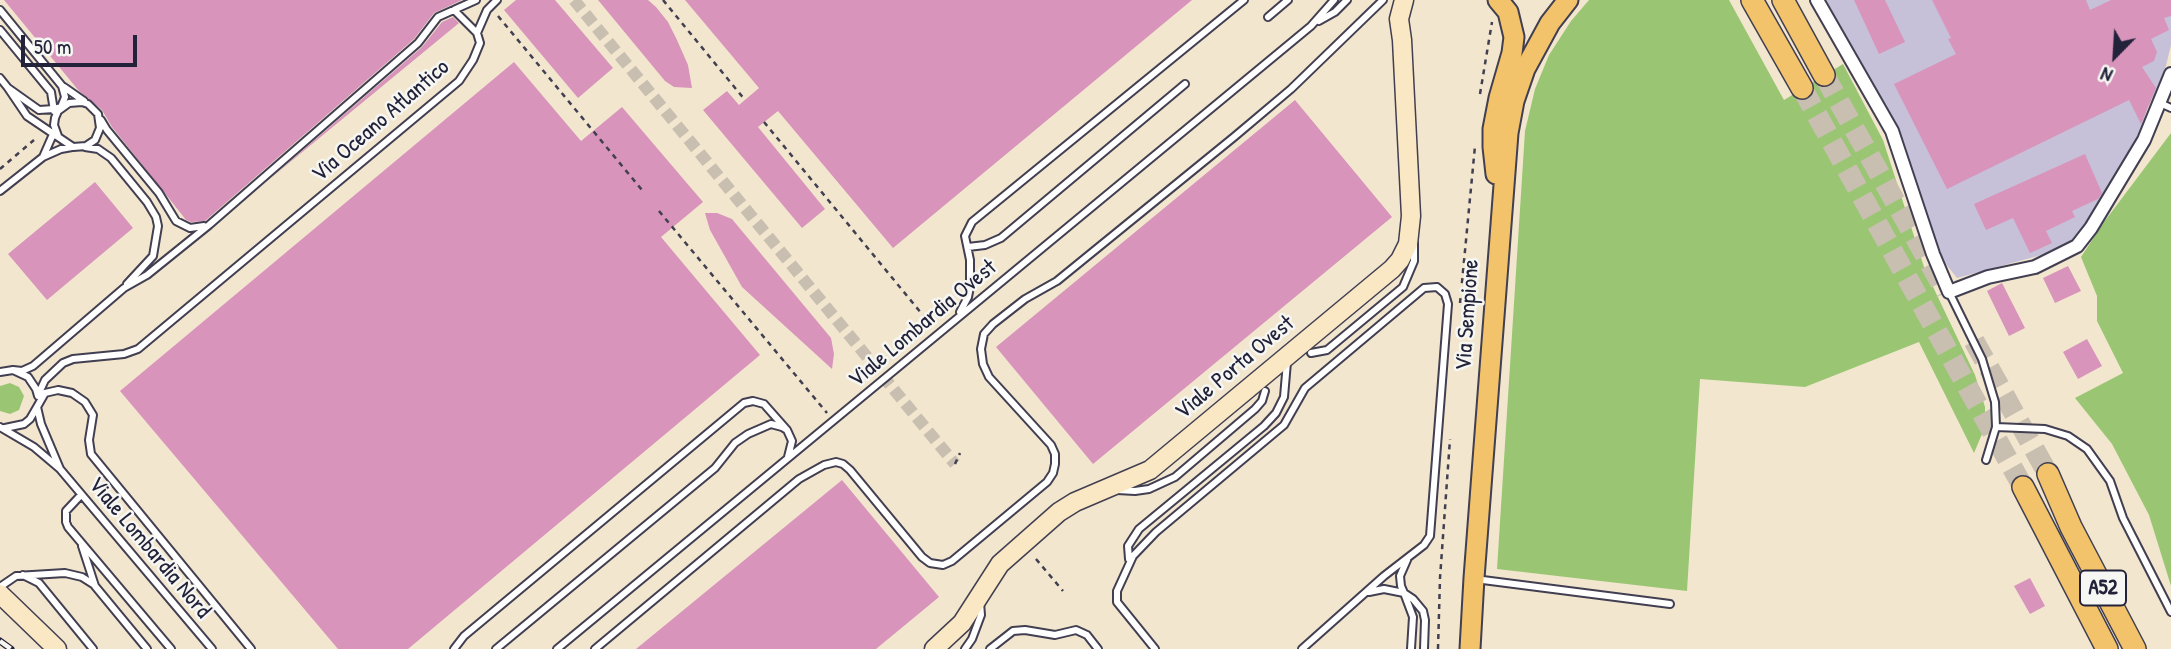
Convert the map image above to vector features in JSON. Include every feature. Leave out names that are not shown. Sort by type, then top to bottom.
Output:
[{"type":"highway","points":[[1752,0],[1802,88]]},
{"type":"highway","points":[[1783,0],[1824,75]]},
{"type":"highway","name":"A52","points":[[2048,474],[2071,527],[2135,649]]},
{"type":"highway","name":"A52","points":[[2022,487],[2107,649]]},
{"type":"highway","points":[[2071,527],[2116,582],[2150,649]]},
{"type":"highway","points":[[2084,604],[2100,649]]},
{"type":"main road","name":"Via Sempione","points":[[1470,649],[1508,133],[1520,83],[1541,38],[1568,0]]},
{"type":"main road","points":[[1501,210],[1493,147],[1499,98],[1513,53],[1513,28],[1502,4]]},
{"type":"street","name":"Viale Porta Ovest","points":[[934,649],[962,623],[1000,564],[1059,512],[1075,502],[1150,470],[1392,270],[1400,260],[1408,244],[1411,216],[1399,19],[1404,0]]},
{"type":"street","name":"Viale Porta Ovest","points":[[1402,40],[1415,0]]},
{"type":"street","points":[[1817,0],[1892,131],[1933,254],[1949,292],[1988,277],[2035,267],[2077,246],[2091,228],[2166,105],[2171,74]]},
{"type":"street","points":[[0,594],[57,649]]},
{"type":"lane","name":"Via Oceano Atlantico","points":[[1,371],[22,371],[33,366],[124,288],[147,275],[209,225],[418,43],[438,17],[475,0]]},
{"type":"lane","name":"Via Oceano Atlantico","points":[[38,395],[46,380],[63,363],[73,359],[132,352],[153,337],[459,81],[480,43],[477,33],[490,7],[497,0]]},
{"type":"lane","points":[[954,320],[965,305],[970,287],[965,236],[972,222],[1244,0]]},
{"type":"lane","points":[[1268,17],[1288,0]]},
{"type":"lane","name":"Viale Lombardia Ovest","points":[[557,649],[1311,26],[1334,0]]},
{"type":"lane","name":"Viale Lombardia Ovest","points":[[1311,26],[1335,12],[1346,0]]},
{"type":"lane","points":[[595,649],[799,479],[824,465],[843,464],[850,470],[922,557],[930,563],[943,565],[952,561],[1047,482],[1054,473],[1055,454],[1051,445],[989,377],[982,364],[984,334],[1005,313],[1057,281],[1244,129],[1291,89],[1383,0]]},
{"type":"lane","points":[[454,9],[477,33]]},
{"type":"lane","points":[[0,10],[62,86],[98,114],[107,130],[159,192],[176,221],[198,229],[209,225]]},
{"type":"lane","points":[[0,30],[51,92],[59,108]]},
{"type":"lane","points":[[0,78],[27,116],[67,145],[98,149],[111,158],[156,217],[158,226],[153,256],[124,288]]},
{"type":"lane","points":[[968,247],[985,245],[1001,238],[1185,84]]},
{"type":"lane","points":[[43,157],[56,135],[54,125],[65,97],[62,86]]},
{"type":"lane","points":[[8,88],[39,110],[59,108],[75,102],[88,104]]},
{"type":"lane","points":[[0,191],[43,157],[61,149],[91,143],[98,135],[98,114]]},
{"type":"lane","points":[[1311,353],[1327,350],[1403,287],[1414,261],[1411,216]]},
{"type":"lane","points":[[1130,561],[1150,537],[1284,425],[1305,387],[1424,288],[1433,286],[1442,290],[1448,304],[1432,525],[1427,541],[1302,649]]},
{"type":"lane","points":[[1949,292],[1988,375],[1997,411],[1996,427],[1986,460]]},
{"type":"lane","points":[[1155,649],[1117,602],[1117,591],[1130,561],[1128,546],[1139,529],[1264,426],[1276,413],[1286,388],[1287,356]]},
{"type":"lane","points":[[13,370],[28,377],[33,383],[38,395],[37,407]]},
{"type":"lane","points":[[0,427],[24,424],[30,419],[41,397],[52,390],[72,393],[85,402],[93,415],[89,440],[91,454],[251,649]]},
{"type":"lane","points":[[1108,489],[1149,489],[1175,477],[1255,409],[1262,401],[1265,391]]},
{"type":"lane","points":[[454,649],[464,636],[744,403],[753,401],[764,404],[787,430],[792,441],[786,460]]},
{"type":"lane","name":"Viale Lombardia Nord","points":[[37,407],[60,470]]},
{"type":"lane","points":[[496,649],[715,468],[739,440],[755,429],[771,424],[787,430]]},
{"type":"lane","name":"Viale Lombardia Nord","points":[[0,427],[34,447],[60,470],[212,649]]},
{"type":"lane","points":[[1996,427],[2045,429],[2068,436],[2087,449],[2110,481],[2123,518],[2171,611]]},
{"type":"lane","points":[[81,495],[68,506],[65,517],[68,527],[172,649]]},
{"type":"lane","points":[[79,540],[94,586]]},
{"type":"lane","points":[[1409,557],[1401,576],[1413,617],[1411,649]]},
{"type":"lane","points":[[0,587],[11,578],[23,575],[65,573],[82,577],[94,586],[147,649]]},
{"type":"lane","points":[[23,575],[39,583],[93,649]]},
{"type":"lane","points":[[1474,578],[1670,604]]},
{"type":"lane","points":[[1367,593],[1384,589],[1404,593],[1413,599],[1423,611],[1425,620],[1424,649]]},
{"type":"lane","points":[[965,649],[981,615],[980,598]]},
{"type":"lane","points":[[990,649],[1013,631],[1025,630],[1055,635],[1076,630],[1087,635],[1098,649]]},
{"type":"path","points":[[663,0],[745,100]]},
{"type":"path","points":[[1480,95],[1490,23],[1502,4]]},
{"type":"path","points":[[490,7],[642,190]]},
{"type":"path","points":[[764,122],[938,333]]},
{"type":"path","points":[[0,169],[34,140]]},
{"type":"path","points":[[1460,307],[1475,144]]},
{"type":"path","points":[[659,211],[834,421]]},
{"type":"path","points":[[1438,649],[1450,436]]},
{"type":"path","points":[[955,464],[960,453]]},
{"type":"path","points":[[1036,559],[1063,591]]},
{"type":"shaded area","points":[[1826,0],[2171,0],[2171,45],[2163,78],[2147,109],[2142,127],[2104,196],[2075,239],[2056,251],[1957,278],[1937,253],[1883,103]]},
{"type":"green space","points":[[1589,0],[1729,0],[1784,100],[1843,64],[1883,140],[1925,270],[1975,375],[1985,407],[1985,427],[1974,453],[1919,342],[1805,387],[1700,379],[1687,591],[1497,569],[1525,131],[1535,89],[1549,55],[1571,21]]},
{"type":"green space","points":[[2171,133],[2171,586],[2149,515],[2112,444],[2075,398],[2123,373],[2097,321],[2097,296],[2081,257]]},
{"type":"green space","points":[[10,383],[19,387],[24,396],[19,410],[10,414],[0,411],[0,386]]},
{"type":"building","points":[[4,0],[462,0],[434,13],[414,39],[205,221],[191,222],[186,220],[112,127],[102,110],[79,91]]},
{"type":"building","points":[[516,0],[555,0],[613,68],[578,98],[504,10]]},
{"type":"building","points":[[598,0],[648,0],[656,7],[677,40],[688,65],[692,88],[674,87],[665,81]]},
{"type":"building","points":[[685,0],[1192,0],[893,248],[778,111],[758,127],[825,209],[802,228],[703,110],[727,91],[739,105],[759,88]]},
{"type":"building","points":[[1854,0],[1885,0],[1905,42],[1879,54]]},
{"type":"building","points":[[1932,0],[2086,0],[2090,10],[2111,0],[2171,0],[2171,16],[2164,18],[2169,30],[2151,39],[2157,52],[2154,61],[2142,67],[2156,88],[2141,124],[2129,100],[1947,189],[1894,84],[1956,54]]},
{"type":"building","points":[[453,17],[459,23],[272,177],[422,47],[442,22]]},
{"type":"building","points":[[514,62],[581,141],[622,107],[703,202],[661,237],[760,355],[408,649],[338,649],[120,391]]},
{"type":"building","points":[[1295,100],[1392,217],[1093,464],[996,347]]},
{"type":"building","points":[[2085,154],[2102,193],[2098,199],[2072,211],[2075,217],[2046,231],[2052,243],[2030,253],[2013,218],[1986,230],[1974,204]]},
{"type":"building","points":[[95,182],[133,228],[47,300],[8,254]]},
{"type":"building","points":[[705,213],[717,213],[732,219],[831,338],[834,354],[832,369],[742,287],[710,230]]},
{"type":"building","points":[[2068,266],[2081,291],[2055,303],[2043,278]]},
{"type":"building","points":[[2002,283],[2025,328],[2009,336],[1987,291]]},
{"type":"building","points":[[2087,339],[2102,366],[2078,379],[2063,352]]},
{"type":"building","points":[[842,480],[939,597],[876,649],[636,649]]},
{"type":"building","points":[[2030,578],[2045,606],[2030,614],[2014,586]]},
{"type":"tunnel","points":[[574,0],[955,464]]},
{"type":"tunnel","points":[[1824,75],[1946,292]]},
{"type":"tunnel","points":[[1802,88],[2023,487]]},
{"type":"tunnel","points":[[1974,341],[2048,474]]},
{"type":"railway","points":[[0,641],[11,649]]}]
